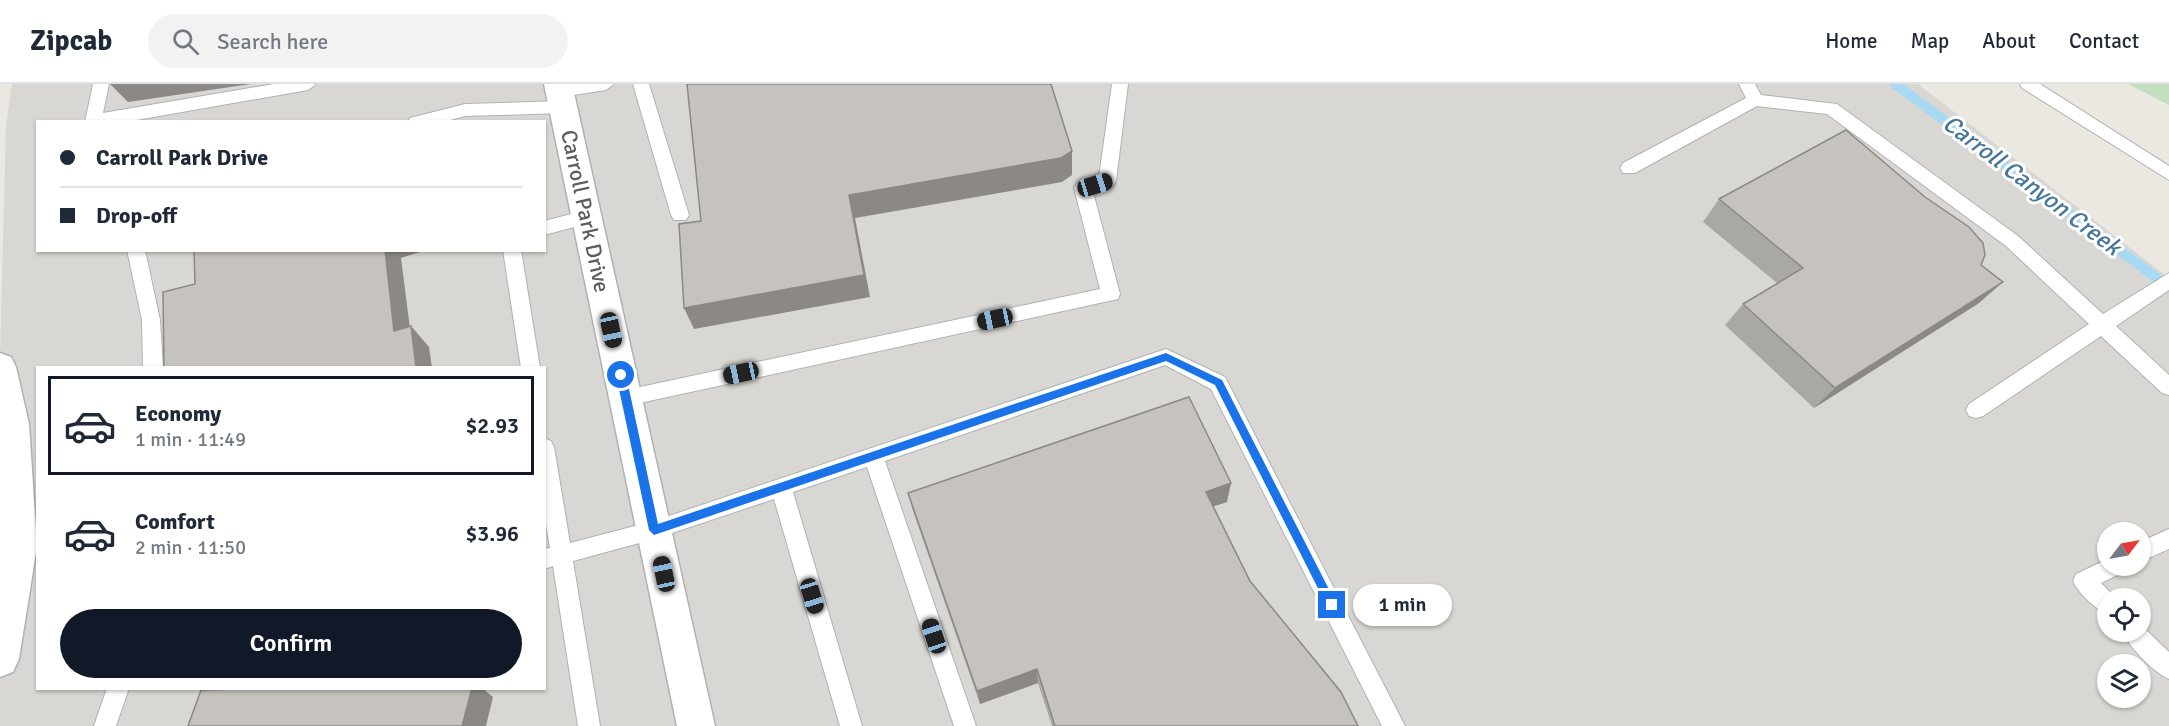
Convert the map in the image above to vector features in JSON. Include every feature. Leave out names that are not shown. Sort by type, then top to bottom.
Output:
[{"type":"street","name":"Carroll Park Drive","points":[[561,94],[696,726]]},
{"type":"street","points":[[0,367],[12,424],[19,546],[0,658]]},
{"type":"lane","points":[[93,120],[101,84]]},
{"type":"lane","points":[[99,120],[308,84]]},
{"type":"lane","points":[[425,120],[465,111],[489,116],[561,94],[606,84]]},
{"type":"lane","points":[[641,84],[680,215]]},
{"type":"lane","points":[[626,398],[1111,294],[1083,188],[1107,181],[1120,84]]},
{"type":"lane","points":[[1747,84],[1755,100]]},
{"type":"lane","points":[[2028,84],[2169,174]]},
{"type":"lane","points":[[1629,168],[1755,100],[1830,108],[2012,241],[2169,387]]},
{"type":"lane","points":[[546,227],[587,217]]},
{"type":"lane","points":[[136,252],[151,320],[153,366]]},
{"type":"lane","points":[[512,252],[531,366]]},
{"type":"lane","points":[[1976,410],[2169,280]]},
{"type":"lane","points":[[554,557],[654,530],[1166,357],[1218,382],[1394,726]]},
{"type":"lane","points":[[873,456],[965,726]]},
{"type":"lane","points":[[546,469],[554,557],[589,726]]},
{"type":"lane","points":[[781,487],[850,726]]},
{"type":"lane","points":[[2151,548],[2169,539]]},
{"type":"lane","points":[[2097,574],[2084,580],[2097,593]]},
{"type":"lane","points":[[2144,642],[2169,668]]},
{"type":"lane","points":[[105,726],[117,690]]},
{"type":"shaded area","points":[[12,84],[1918,84],[2169,278],[2169,726],[0,726],[0,358],[6,125]]},
{"type":"green space","points":[[2128,84],[2169,84],[2169,105]]},
{"type":"building","points":[[687,84],[1051,84],[1072,151],[1061,158],[849,195],[864,275],[684,308],[679,224],[701,221]]},
{"type":"building","points":[[1846,130],[1925,197],[1969,227],[1983,243],[1985,255],[1981,265],[2003,282],[1835,388],[1743,304],[1803,268],[1719,199]]},
{"type":"building","points":[[194,252],[385,252],[394,331],[411,326],[416,366],[164,366],[163,292],[195,284]]},
{"type":"building","points":[[1189,397],[1231,483],[1206,492],[1250,581],[1341,692],[1358,726],[1055,726],[1037,669],[977,691],[908,493]]},
{"type":"building","points":[[201,690],[471,690],[462,726],[188,726]]},
{"type":"waterway","name":"Carroll Canyon Creek","points":[[1895,84],[2169,287]]},
{"type":"route","points":[[621,375],[654,530],[1166,357],[1218,382],[1332,605]]}]
